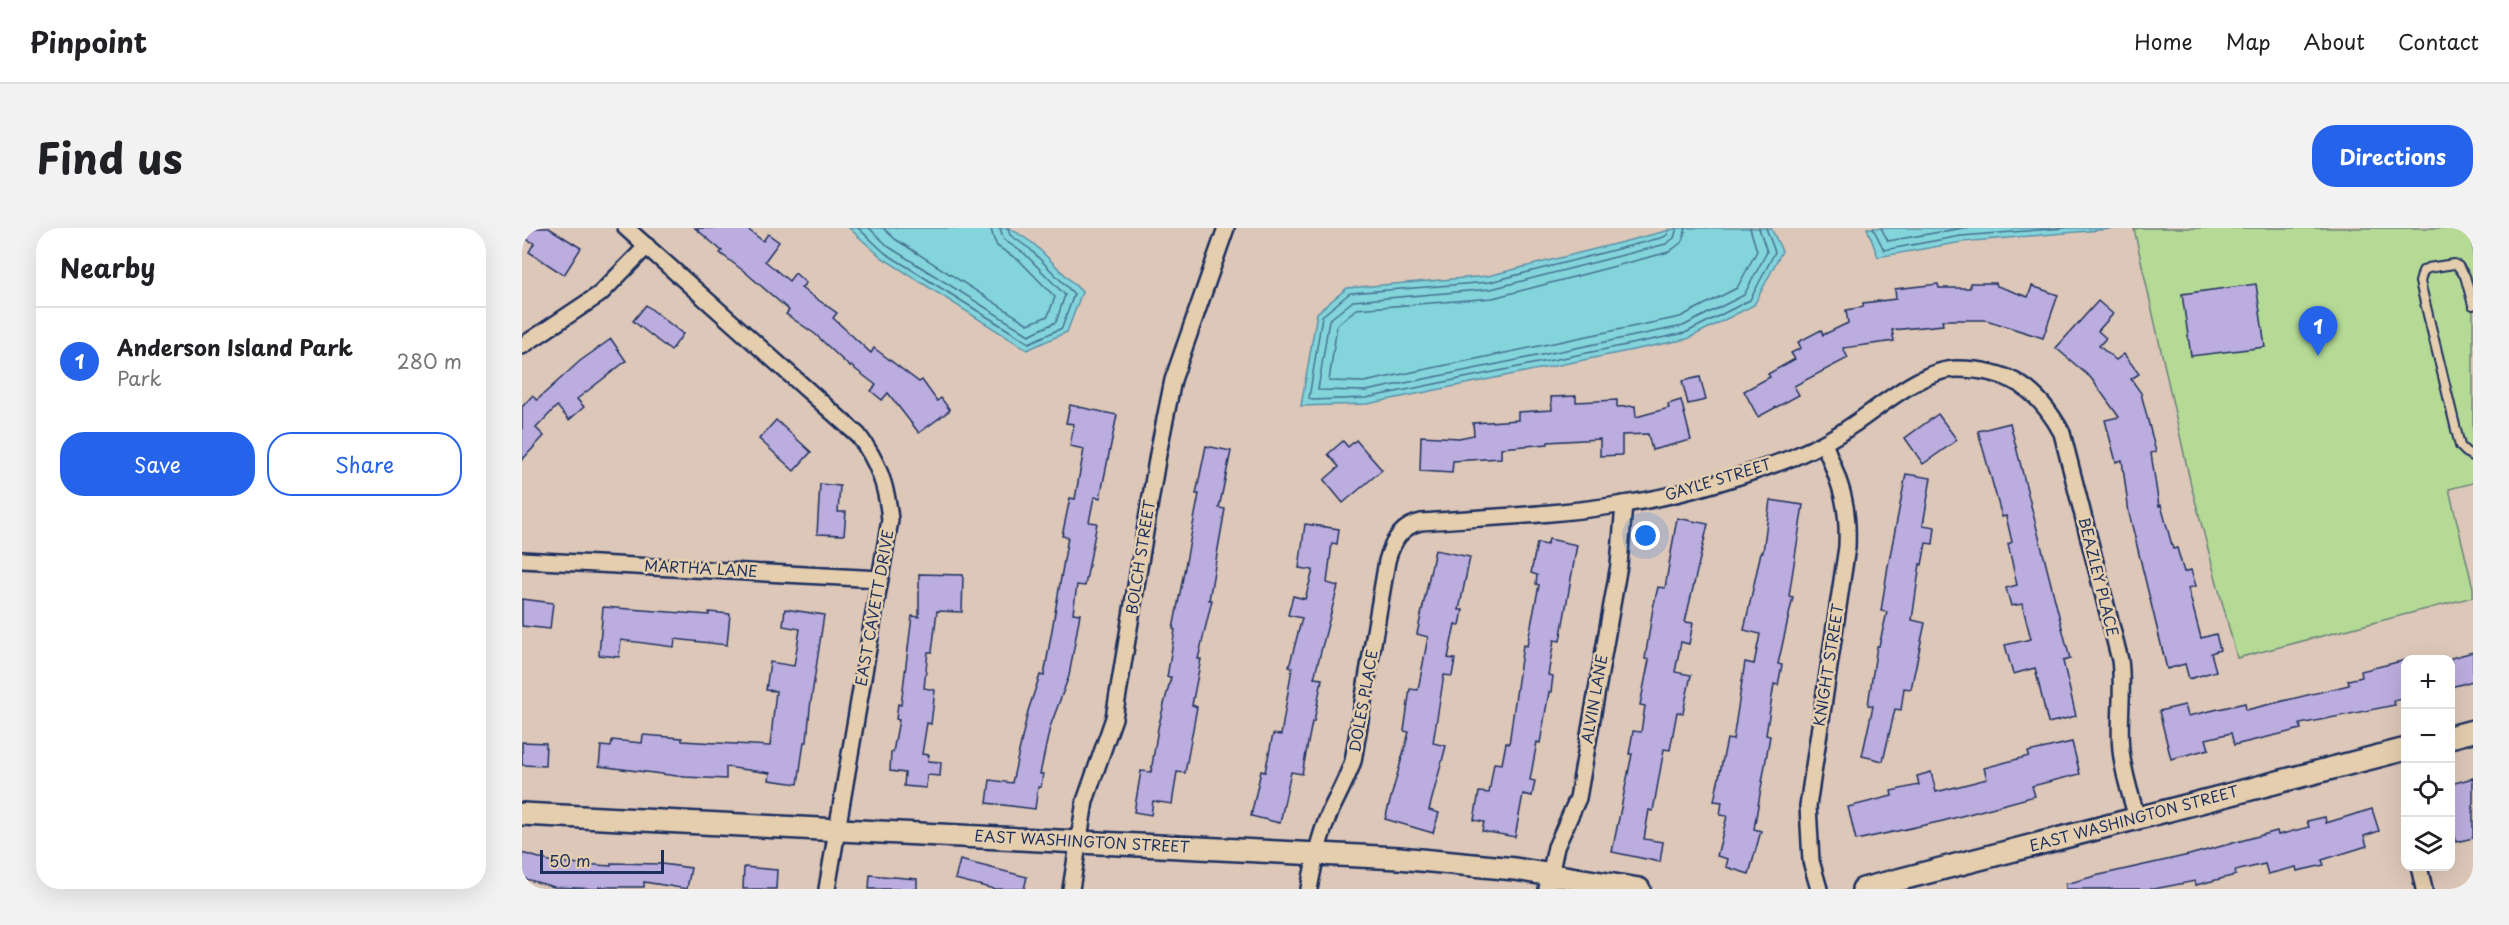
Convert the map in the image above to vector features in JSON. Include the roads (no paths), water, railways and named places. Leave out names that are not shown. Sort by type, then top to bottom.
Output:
[{"type":"street","name":"EAST CAVETT DRIVE","points":[[626,228],[849,427],[866,446],[880,470],[888,496],[890,520],[827,889]]},
{"type":"street","name":"BOLCH STREET","points":[[1071,889],[1085,801],[1114,718],[1158,454],[1173,380],[1226,228]]},
{"type":"street","points":[[522,346],[600,294],[647,246]]},
{"type":"street","name":"GAYLE STREET","points":[[1421,522],[1577,511],[1689,490],[1795,456],[1824,443],[1921,380],[1955,369],[1991,372]]},
{"type":"street","name":"BEAZLEY PLACE","points":[[1991,372],[2014,380],[2025,387],[2050,412],[2062,433],[2120,660],[2123,697],[2121,749],[2124,773],[2137,818]]},
{"type":"street","name":"KNIGHT STREET","points":[[1820,889],[1812,861],[1808,806],[1847,547],[1848,519],[1843,493],[1824,443]]},
{"type":"street","name":"ALVIN LANE","points":[[1549,882],[1556,847],[1578,798],[1619,566],[1624,504]]},
{"type":"street","name":"DOLES PLACE","points":[[1309,889],[1316,854],[1331,811],[1345,785],[1353,761],[1391,546],[1400,533],[1421,522]]},
{"type":"street","name":"MARTHA LANE","points":[[522,561],[880,579]]},
{"type":"street","points":[[2455,736],[2473,731]]},
{"type":"street","name":"EAST WASHINGTON STREET","points":[[1863,889],[2401,749]]},
{"type":"street","name":"EAST WASHINGTON STREET","points":[[522,814],[1398,858],[1549,882],[1639,889]]},
{"type":"street","points":[[2420,871],[2424,889]]},
{"type":"lane","points":[[2473,305],[2465,276],[2458,266],[2454,264],[2428,268],[2423,271],[2420,282],[2460,446],[2473,456]]},
{"type":"water","points":[[849,228],[1010,228],[1034,244],[1082,292],[1067,332],[1027,350],[881,257]]},
{"type":"water","points":[[1678,228],[1771,228],[1782,251],[1754,305],[1687,339],[1367,404],[1301,406],[1317,313],[1347,288],[1488,276]]},
{"type":"water","points":[[1867,228],[2122,228],[1962,242],[1878,257]]},
{"type":"place","name":"Anderson Island Park","points":[[2318,356]]}]
